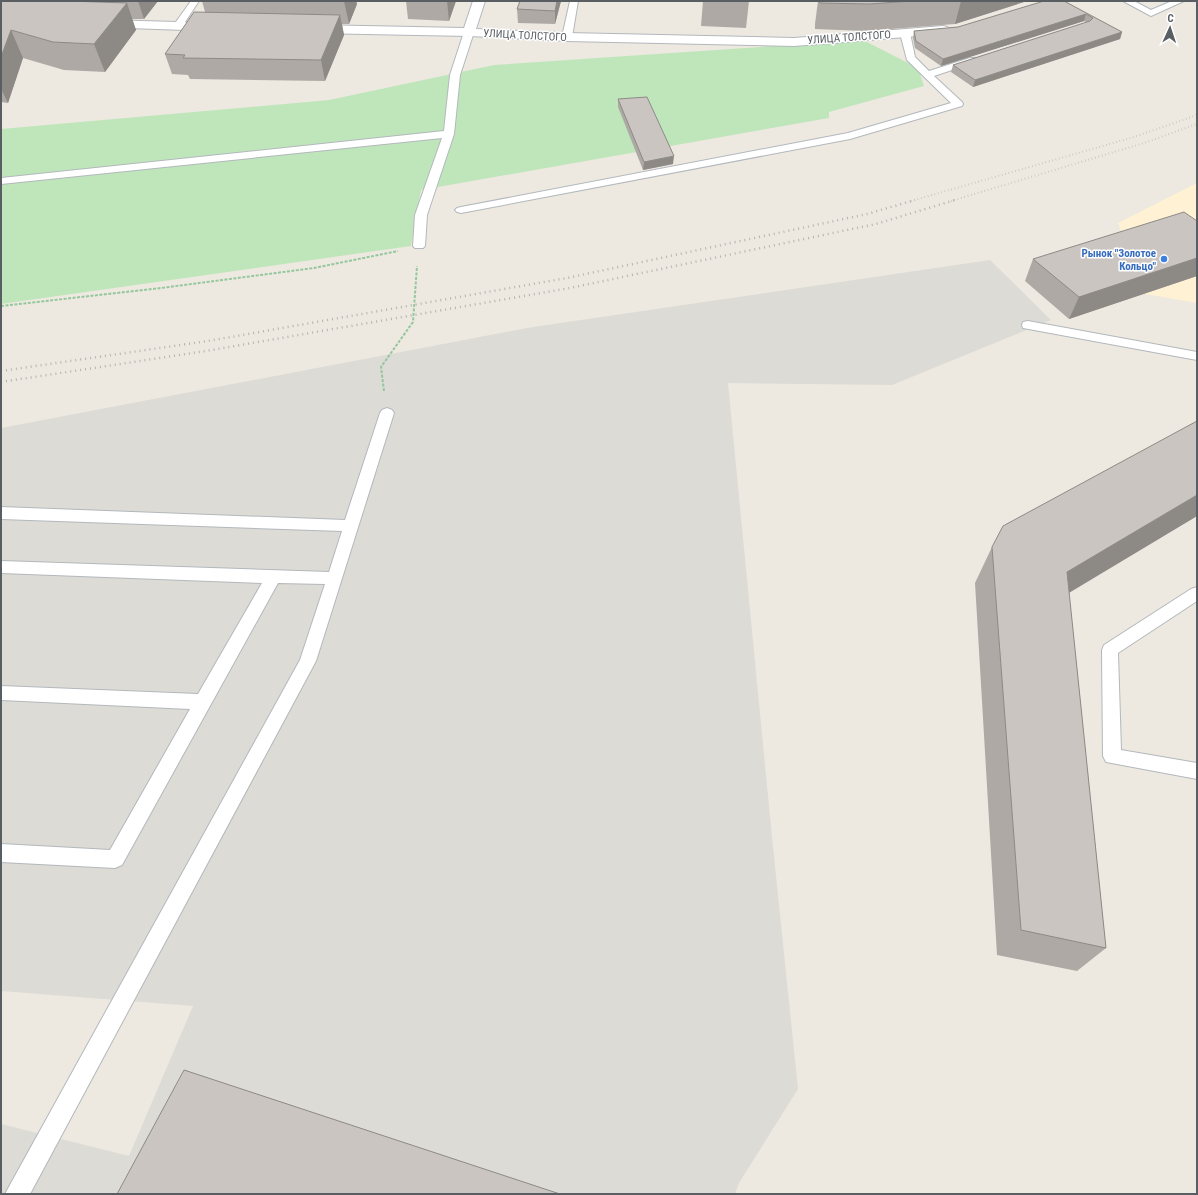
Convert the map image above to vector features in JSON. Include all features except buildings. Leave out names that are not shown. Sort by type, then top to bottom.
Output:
[{"type":"street","points":[[469,32],[479,1]]},
{"type":"street","points":[[94,23],[226,27]]},
{"type":"street","name":"УЛИЦА ТОЛСТОГО","points":[[304,29],[469,32],[567,37],[794,42],[956,29]]},
{"type":"lane","points":[[178,26],[195,1]]},
{"type":"lane","points":[[567,37],[574,1]]},
{"type":"lane","points":[[1127,1],[1151,13],[1180,1]]},
{"type":"lane","points":[[419,246],[421,215],[449,134],[455,75],[469,32]]},
{"type":"lane","points":[[461,210],[850,136],[958,104],[910,58],[905,33]]},
{"type":"lane","points":[[927,74],[980,58]]},
{"type":"lane","points":[[1,181],[449,134]]},
{"type":"lane","points":[[1028,325],[1197,356]]},
{"type":"lane","points":[[17,1194],[308,662],[386,413]]},
{"type":"lane","points":[[1,513],[351,526]]},
{"type":"lane","points":[[1,567],[335,578]]},
{"type":"lane","points":[[1,853],[115,859],[273,577]]},
{"type":"lane","points":[[1195,597],[1110,650],[1112,756],[1197,771]]},
{"type":"lane","points":[[1,693],[203,702]]},
{"type":"path","points":[[1,306],[161,288],[314,268],[419,246],[412,322],[381,367],[386,413]]},
{"type":"shaded area","name":"Рынок \"Золотое Кольцо\"","points":[[1197,183],[1197,303],[1145,294],[1118,223]]},
{"type":"shaded area","points":[[990,260],[1051,320],[892,385],[728,383],[798,1089],[739,1183],[735,1194],[1,1194],[1,1124],[129,1156],[193,1006],[1,991],[1,428],[533,327]]},
{"type":"green space","points":[[863,40],[918,68],[924,86],[829,112],[829,118],[421,190],[411,246],[1,304],[1,129],[329,100],[494,65]]},
{"type":"railway","points":[[911,201],[1134,137],[1197,115]]},
{"type":"railway","points":[[951,201],[1144,143],[1197,124]]},
{"type":"railway","points":[[1,371],[208,341],[567,278],[867,214],[915,200]]},
{"type":"railway","points":[[1,382],[206,351],[570,288],[876,224],[955,200]]},
{"type":"place","name":"Рынок \"Золотое Кольцо\"","points":[[1164,259]]}]
